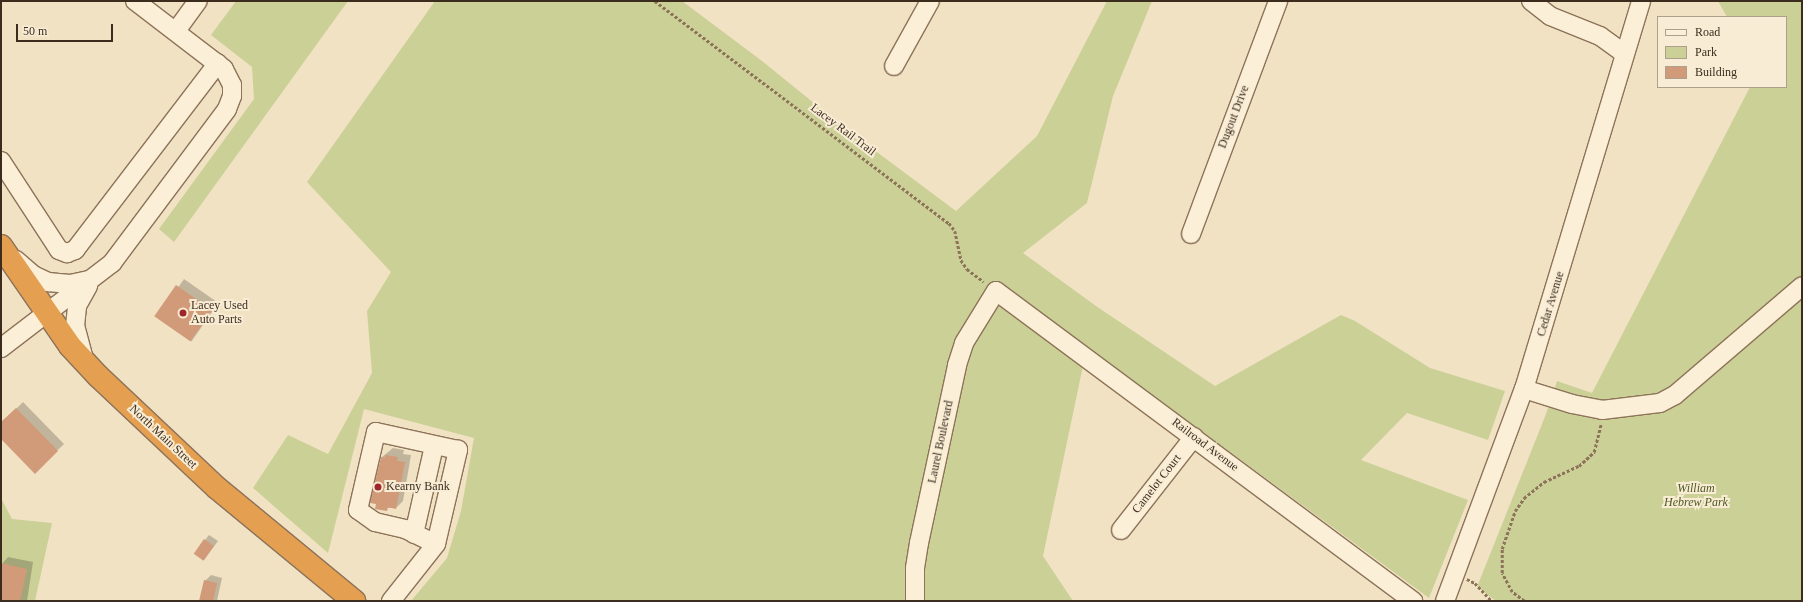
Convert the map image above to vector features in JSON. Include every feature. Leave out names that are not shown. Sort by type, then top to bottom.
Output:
[{"type":"highway","name":"North Main Street","points":[[2,248],[46,313],[85,362],[217,488],[354,601]]},
{"type":"street","points":[[1,348],[93,278],[124,249],[227,109],[232,96],[232,85],[218,63],[135,1]]},
{"type":"street","points":[[176,32],[198,1]]},
{"type":"street","name":"Dugout Drive","points":[[1190,234],[1278,1]]},
{"type":"street","points":[[1531,1],[1550,16],[1600,36],[1623,53]]},
{"type":"street","name":"Cedar Avenue","points":[[1445,601],[1524,389],[1623,53],[1641,1]]},
{"type":"street","points":[[894,66],[925,3]]},
{"type":"street","points":[[1,161],[59,250],[67,253],[75,250],[218,63]]},
{"type":"street","points":[[2,248],[33,275],[48,282],[70,284],[93,278]]},
{"type":"street","points":[[85,362],[78,346],[74,326],[77,306],[93,278]]},
{"type":"street","points":[[1524,389],[1572,404],[1602,410],[1660,403],[1675,395],[1802,286]]},
{"type":"street","name":"Railroad Avenue","points":[[996,291],[1194,437],[1412,601]]},
{"type":"street","name":"Laurel Boulevard","points":[[915,601],[915,568],[919,543],[957,365],[964,343],[996,291]]},
{"type":"street","points":[[391,601],[436,544],[458,450],[434,446],[376,432],[358,510],[375,522],[405,529],[436,544]]},
{"type":"street","name":"Camelot Court","points":[[1121,530],[1194,437]]},
{"type":"street","points":[[414,534],[434,446]]},
{"type":"path","name":"Lacey Rail Trail","points":[[655,1],[944,218],[955,231],[961,260],[967,269],[996,291]]},
{"type":"path","points":[[1524,601],[1512,592],[1502,573],[1502,549],[1515,511],[1524,498],[1544,482],[1579,466],[1594,452],[1601,428],[1602,410]]},
{"type":"path","points":[[1465,578],[1475,583],[1492,601]]},
{"type":"green space","points":[[236,1],[348,1],[174,242],[159,229],[254,99],[252,67],[211,35]]},
{"type":"green space","points":[[435,1],[682,1],[762,61],[846,129],[956,211],[1037,136],[1107,1],[1152,1],[1113,96],[1087,203],[1023,253],[1096,306],[1215,386],[1341,315],[1355,321],[1430,368],[1505,391],[1488,440],[1407,413],[1361,460],[1468,500],[1429,598],[1087,347],[1043,556],[1073,601],[411,601],[447,558],[461,511],[474,438],[364,409],[328,553],[253,488],[288,435],[328,454],[372,373],[367,311],[391,272],[307,182]]},
{"type":"green space","name":"William Hebrew Park","points":[[1718,1],[1802,1],[1802,601],[1496,601],[1477,587],[1546,414],[1557,381],[1592,393],[1749,88],[1787,88],[1787,16],[1726,16]]},
{"type":"green space","points":[[1,498],[12,519],[52,523],[35,601],[1,601]]},
{"type":"building","name":"Lacey Used Auto Parts","points":[[176,285],[212,310],[190,341],[154,316]]},
{"type":"building","points":[[16,408],[58,451],[35,474],[1,439],[1,422]]},
{"type":"building","name":"Kearny Bank","points":[[385,455],[398,457],[397,461],[405,462],[396,509],[388,507],[387,511],[375,509],[376,504],[370,503],[381,457],[385,458]]},
{"type":"building","points":[[204,539],[214,546],[204,561],[194,554]]},
{"type":"building","points":[[1,563],[27,569],[20,601],[1,601]]},
{"type":"building","points":[[204,580],[217,583],[213,601],[199,601]]},
{"type":"place","name":"Lacey Used Auto Parts","points":[[183,313]]},
{"type":"place","name":"Kearny Bank","points":[[378,487]]}]
